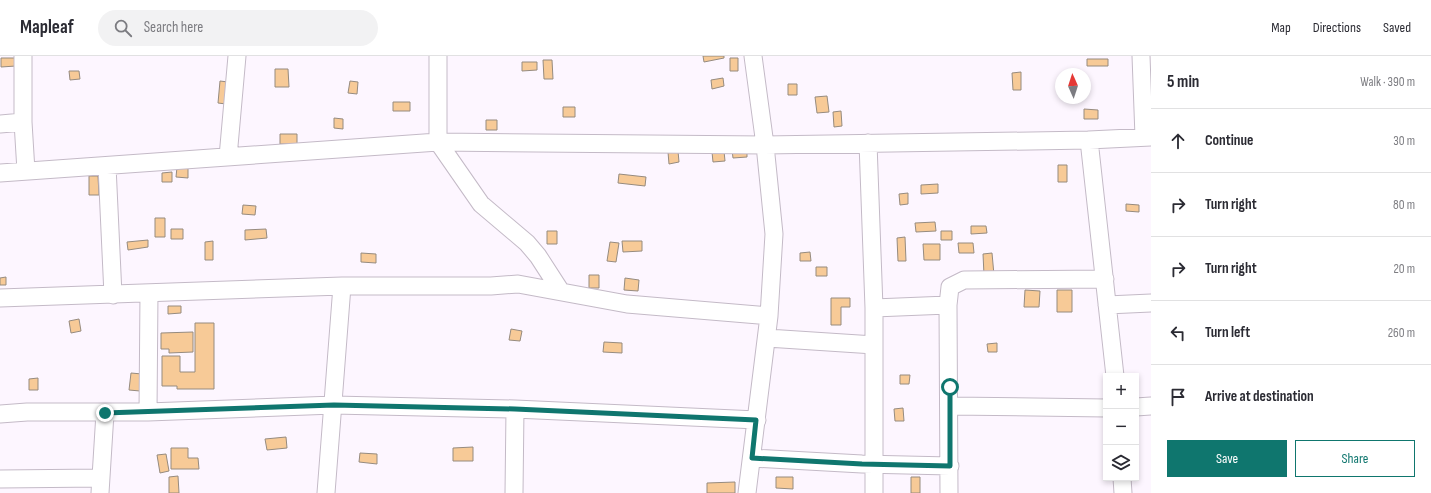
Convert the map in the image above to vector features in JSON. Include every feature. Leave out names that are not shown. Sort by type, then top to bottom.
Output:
[{"type":"street","points":[[23,56],[23,122],[26,171]]},
{"type":"street","points":[[228,157],[236,56]]},
{"type":"street","points":[[438,56],[438,142],[481,204],[527,242],[560,290]]},
{"type":"street","points":[[747,493],[769,316],[774,234],[765,145],[753,56]]},
{"type":"street","points":[[0,173],[438,142],[765,145],[1089,140],[1147,137],[1141,56]]},
{"type":"street","points":[[0,124],[23,122]]},
{"type":"street","points":[[1089,140],[1115,373]]},
{"type":"street","points":[[868,143],[874,308],[874,493]]},
{"type":"street","points":[[107,166],[112,295]]},
{"type":"street","points":[[949,493],[950,406],[948,304],[950,287],[964,280],[1105,279]]},
{"type":"street","points":[[0,298],[342,286],[490,286],[518,284],[560,290],[627,304],[769,316]]},
{"type":"street","points":[[326,493],[342,286]]},
{"type":"street","points":[[148,412],[149,293]]},
{"type":"street","points":[[874,308],[948,304]]},
{"type":"street","points":[[1107,305],[1151,304]]},
{"type":"street","points":[[766,338],[874,345]]},
{"type":"street","points":[[0,414],[27,412],[148,412],[334,405],[515,409],[756,420]]},
{"type":"street","points":[[950,406],[1103,408]]},
{"type":"street","points":[[1139,407],[1151,406]]},
{"type":"street","points":[[514,493],[515,409]]},
{"type":"street","points":[[0,479],[101,486],[105,413]]},
{"type":"street","points":[[752,458],[950,466]]},
{"type":"street","points":[[1122,481],[1123,493]]},
{"type":"building","points":[[703,56],[724,56],[724,58],[704,62]]},
{"type":"building","points":[[1,58],[16,58],[16,66],[1,67]]},
{"type":"building","points":[[730,58],[738,58],[738,71],[730,71]]},
{"type":"building","points":[[1087,59],[1108,59],[1108,66],[1087,66]]},
{"type":"building","points":[[543,60],[552,60],[553,79],[544,79]]},
{"type":"building","points":[[522,62],[537,62],[537,70],[522,71]]},
{"type":"building","points":[[275,69],[288,69],[289,87],[275,87]]},
{"type":"building","points":[[69,71],[79,71],[80,79],[70,80]]},
{"type":"building","points":[[1021,72],[1021,90],[1013,90],[1012,73]]},
{"type":"building","points":[[723,78],[724,86],[712,89],[711,80]]},
{"type":"building","points":[[220,81],[228,82],[226,104],[218,103]]},
{"type":"building","points":[[350,81],[358,82],[357,94],[348,93]]},
{"type":"building","points":[[788,84],[797,84],[797,95],[788,95]]},
{"type":"building","points":[[827,96],[829,112],[817,113],[815,97]]},
{"type":"building","points":[[393,102],[410,102],[410,111],[393,111]]},
{"type":"building","points":[[563,107],[575,107],[575,117],[563,117]]},
{"type":"building","points":[[1084,109],[1098,110],[1098,119],[1084,119]]},
{"type":"building","points":[[841,111],[842,126],[834,127],[833,112]]},
{"type":"building","points":[[334,118],[343,119],[343,129],[334,128]]},
{"type":"building","points":[[486,120],[497,120],[497,130],[486,130]]},
{"type":"building","points":[[280,134],[297,134],[297,144],[280,144]]},
{"type":"building","points":[[747,149],[747,157],[733,158],[732,150]]},
{"type":"building","points":[[678,151],[679,162],[669,164],[668,152]]},
{"type":"building","points":[[724,151],[725,161],[713,162],[712,152]]},
{"type":"building","points":[[1058,165],[1067,165],[1067,182],[1058,182]]},
{"type":"building","points":[[177,167],[188,168],[188,178],[176,177]]},
{"type":"building","points":[[172,172],[172,182],[162,182],[162,173]]},
{"type":"building","points":[[619,174],[646,177],[645,186],[618,183]]},
{"type":"building","points":[[89,176],[98,176],[99,195],[89,195]]},
{"type":"building","points":[[938,184],[938,193],[921,194],[921,185]]},
{"type":"building","points":[[908,193],[908,204],[900,205],[899,194]]},
{"type":"building","points":[[1126,204],[1139,205],[1139,212],[1126,211]]},
{"type":"building","points":[[243,205],[256,206],[255,215],[242,214]]},
{"type":"building","points":[[155,218],[165,218],[165,237],[155,237]]},
{"type":"building","points":[[935,222],[936,231],[916,232],[915,223]]},
{"type":"building","points":[[971,226],[986,226],[987,233],[971,234]]},
{"type":"building","points":[[171,229],[183,229],[183,239],[171,239]]},
{"type":"building","points":[[266,229],[267,238],[245,240],[245,230]]},
{"type":"building","points":[[547,231],[557,231],[557,244],[547,244]]},
{"type":"building","points":[[941,231],[952,231],[952,240],[941,240]]},
{"type":"building","points":[[905,237],[906,261],[898,261],[897,238]]},
{"type":"building","points":[[148,240],[148,247],[128,250],[127,242]]},
{"type":"building","points":[[213,241],[213,260],[205,260],[205,242]]},
{"type":"building","points":[[622,241],[642,241],[642,251],[623,252]]},
{"type":"building","points":[[610,242],[619,243],[616,262],[607,261]]},
{"type":"building","points":[[958,243],[973,243],[974,253],[959,253]]},
{"type":"building","points":[[923,244],[940,244],[940,260],[924,260]]},
{"type":"building","points":[[810,252],[811,261],[800,261],[800,253]]},
{"type":"building","points":[[361,253],[376,254],[376,263],[361,262]]},
{"type":"building","points":[[992,253],[994,275],[984,275],[983,254]]},
{"type":"building","points":[[816,267],[827,267],[827,276],[816,276]]},
{"type":"building","points":[[589,275],[599,275],[599,288],[589,288]]},
{"type":"building","points":[[6,277],[6,285],[0,285],[0,278]]},
{"type":"building","points":[[625,278],[639,280],[638,291],[624,290]]},
{"type":"building","points":[[1025,290],[1040,291],[1039,307],[1024,307]]},
{"type":"building","points":[[1057,290],[1072,290],[1072,312],[1057,312]]},
{"type":"building","points":[[831,298],[850,298],[850,307],[841,307],[841,325],[831,325]]},
{"type":"building","points":[[168,306],[181,306],[181,313],[168,314]]},
{"type":"building","points":[[79,319],[81,331],[71,333],[69,321]]},
{"type":"building","points":[[195,323],[214,323],[214,389],[177,389],[177,386],[162,386],[162,356],[180,356],[180,372],[195,372]]},
{"type":"building","points":[[511,329],[522,331],[520,341],[509,340]]},
{"type":"building","points":[[193,332],[193,352],[169,353],[169,349],[161,349],[161,333]]},
{"type":"building","points":[[604,342],[622,343],[622,353],[603,352]]},
{"type":"building","points":[[997,343],[997,352],[988,352],[987,344]]},
{"type":"building","points":[[131,373],[142,374],[140,391],[129,390]]},
{"type":"building","points":[[900,375],[910,375],[909,384],[900,384]]},
{"type":"building","points":[[38,378],[38,390],[29,390],[29,379]]},
{"type":"building","points":[[903,408],[904,421],[895,421],[894,409]]},
{"type":"building","points":[[286,437],[287,448],[267,450],[265,439]]},
{"type":"building","points":[[473,447],[473,461],[453,461],[453,448]]},
{"type":"building","points":[[171,448],[188,448],[188,458],[198,458],[199,469],[171,469]]},
{"type":"building","points":[[360,453],[377,454],[377,464],[359,462]]},
{"type":"building","points":[[166,454],[169,471],[160,473],[157,455]]},
{"type":"building","points":[[178,476],[179,493],[169,493],[169,477]]},
{"type":"building","points":[[776,477],[793,477],[793,489],[776,488]]},
{"type":"building","points":[[911,477],[920,477],[920,493],[911,493]]},
{"type":"building","points":[[735,482],[735,493],[707,493],[707,483]]},
{"type":"route","points":[[105,413],[334,405],[515,409],[756,420],[752,458],[862,464],[950,466],[950,387]]}]
